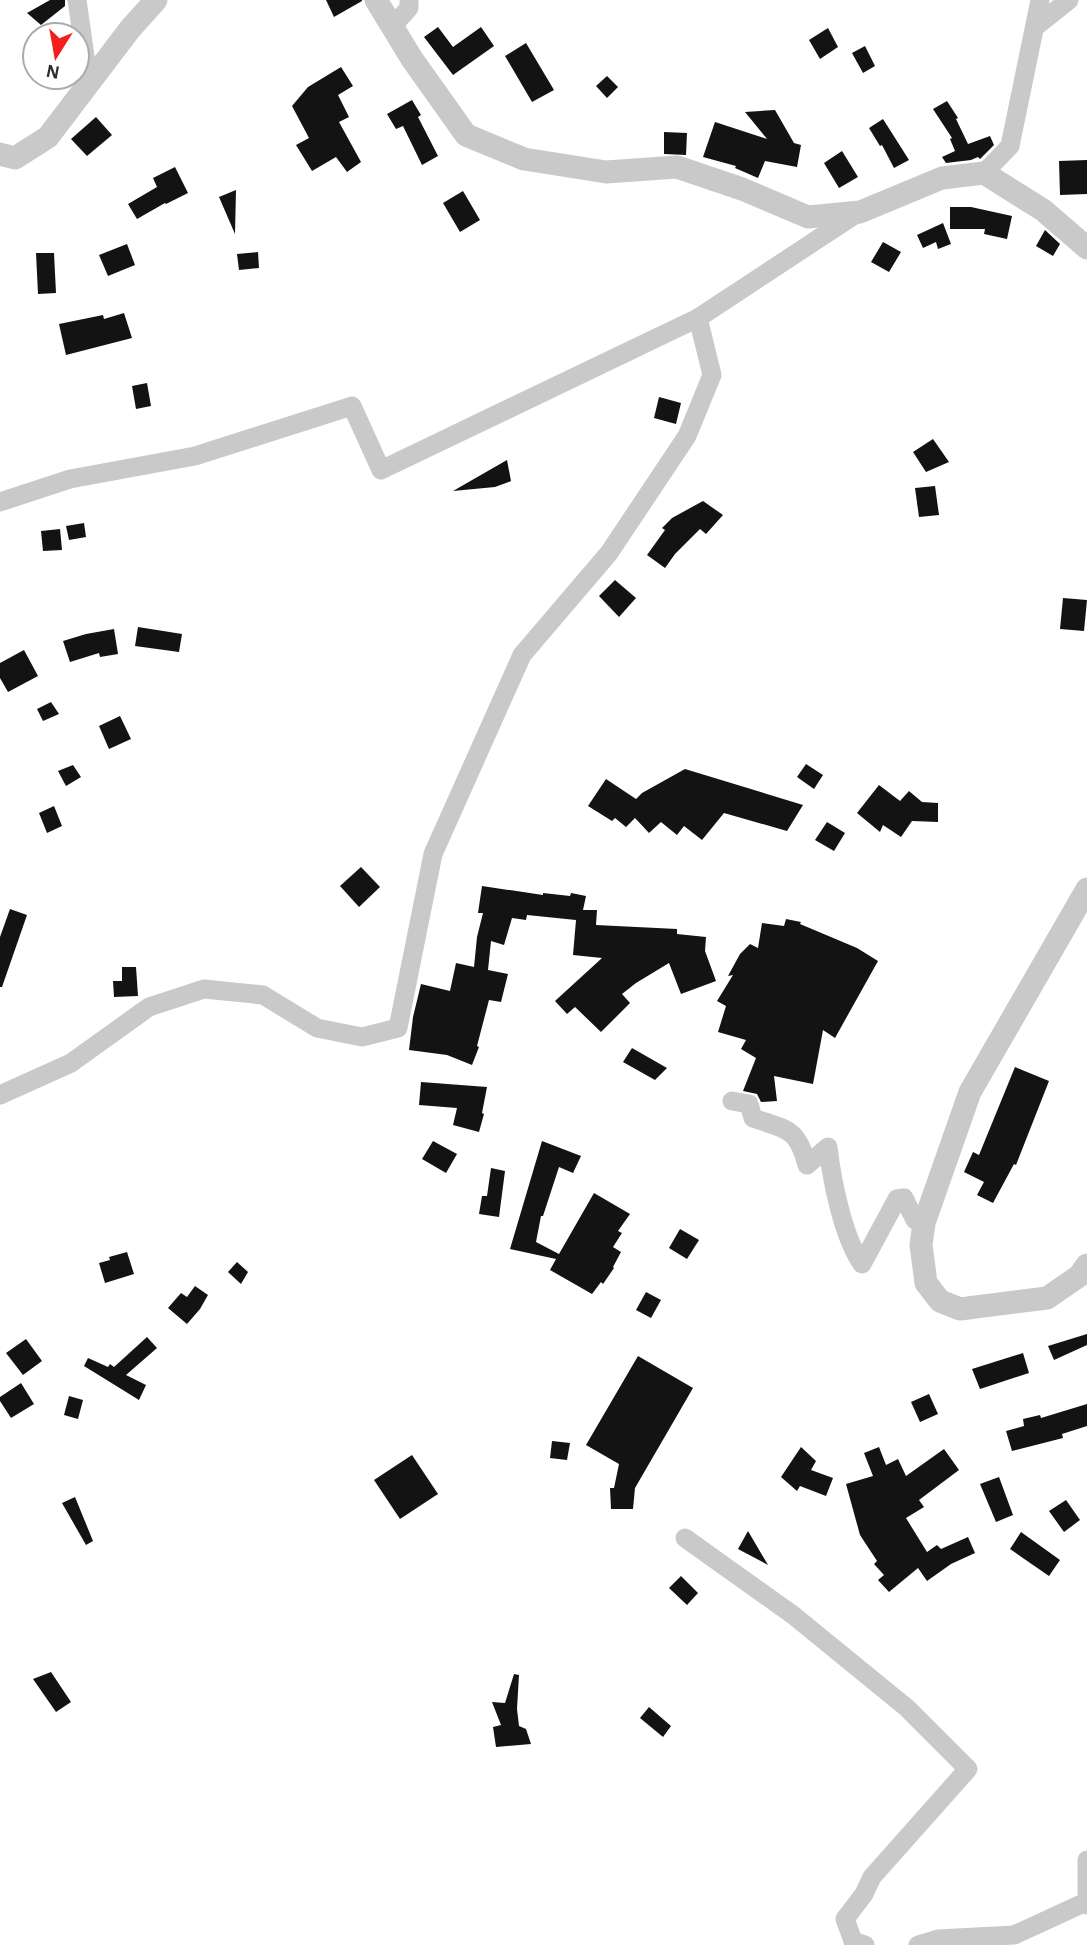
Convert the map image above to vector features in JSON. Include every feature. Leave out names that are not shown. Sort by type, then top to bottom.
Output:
[{"type":"street","points":[[76,0],[79,21]]},
{"type":"street","points":[[91,81],[130,29],[156,0]]},
{"type":"street","points":[[376,0],[411,59],[466,135],[524,159],[607,172],[677,167],[741,189],[808,217],[860,212]]},
{"type":"street","points":[[392,27],[409,8],[409,0]]},
{"type":"street","points":[[984,173],[1010,146],[1040,0]]},
{"type":"street","points":[[1035,27],[1069,0]]},
{"type":"street","points":[[0,154],[15,158],[48,137],[84,91]]},
{"type":"street","points":[[0,502],[70,479],[195,456],[352,406],[381,470],[698,318],[860,212],[942,178],[984,173],[1043,210],[1087,248]]},
{"type":"street","points":[[0,1095],[71,1063],[149,1007],[204,989],[263,995],[317,1028],[362,1037],[398,1028],[433,854],[522,655],[609,553],[687,436],[712,376],[698,318]]},
{"type":"street","points":[[1087,889],[970,1092],[924,1223],[921,1244],[926,1283],[940,1301],[960,1309],[1047,1298],[1079,1276],[1087,1265]]},
{"type":"street","points":[[732,1101],[749,1104],[753,1118],[793,1132],[802,1146],[807,1165],[828,1147],[831,1172],[852,1250],[862,1264],[897,1199],[904,1198],[915,1220],[924,1223]]},
{"type":"street","points":[[685,1538],[793,1615],[906,1708],[968,1769],[872,1877],[864,1894],[845,1919],[853,1941],[865,1945]]},
{"type":"street","points":[[918,1945],[938,1939],[1014,1935],[1086,1903],[1087,1860]]},
{"type":"building","points":[[50,0],[65,0],[65,6],[46,21],[36,21],[27,13]]},
{"type":"building","points":[[326,0],[362,0],[362,1],[334,17]]},
{"type":"building","points":[[438,27],[453,47],[481,27],[494,46],[453,75],[424,37]]},
{"type":"building","points":[[828,28],[838,47],[820,59],[809,40]]},
{"type":"building","points":[[526,43],[554,90],[532,102],[505,56]]},
{"type":"building","points":[[865,46],[875,66],[863,73],[852,53]]},
{"type":"building","points":[[341,67],[353,86],[338,95],[349,117],[339,122],[361,162],[347,172],[336,157],[312,171],[296,145],[309,138],[292,106],[308,87]]},
{"type":"building","points":[[607,76],[618,87],[607,98],[596,86]]},
{"type":"building","points":[[412,100],[438,156],[422,165],[403,126],[396,129],[387,114]]},
{"type":"building","points":[[947,101],[958,118],[956,119],[968,144],[990,136],[994,145],[980,159],[978,157],[946,163],[942,157],[955,151],[950,139],[952,138],[933,109]]},
{"type":"building","points":[[775,110],[794,143],[801,145],[797,167],[765,161],[758,178],[735,168],[736,166],[703,157],[715,122],[767,139],[745,112]]},
{"type":"building","points":[[96,117],[112,135],[87,156],[71,139]]},
{"type":"building","points":[[883,119],[909,160],[894,168],[869,128]]},
{"type":"building","points":[[664,132],[687,133],[686,155],[664,154]]},
{"type":"building","points":[[842,151],[858,177],[839,188],[824,163]]},
{"type":"building","points":[[1087,160],[1087,194],[1060,195],[1059,161]]},
{"type":"building","points":[[175,167],[188,193],[137,219],[128,204],[157,187],[153,178]]},
{"type":"building","points":[[236,190],[235,234],[219,197]]},
{"type":"building","points":[[463,191],[480,220],[460,232],[443,203]]},
{"type":"building","points":[[950,207],[971,207],[1012,216],[1007,239],[984,234],[985,229],[950,229]]},
{"type":"building","points":[[943,223],[951,244],[938,249],[936,242],[923,248],[917,235]]},
{"type":"building","points":[[1045,230],[1060,244],[1053,256],[1036,246]]},
{"type":"building","points":[[883,242],[901,252],[889,272],[871,262]]},
{"type":"building","points":[[127,244],[135,265],[108,276],[99,255]]},
{"type":"building","points":[[258,252],[259,268],[239,270],[237,254]]},
{"type":"building","points":[[36,253],[54,253],[56,293],[38,294]]},
{"type":"building","points":[[124,313],[132,338],[66,355],[59,324],[103,315],[104,319]]},
{"type":"building","points":[[147,383],[151,406],[136,409],[132,386]]},
{"type":"building","points":[[659,397],[681,403],[676,424],[654,418]]},
{"type":"building","points":[[933,439],[949,462],[926,472],[913,452]]},
{"type":"building","points":[[507,460],[511,481],[495,487],[453,491]]},
{"type":"building","points":[[935,486],[939,515],[919,517],[915,488]]},
{"type":"building","points":[[703,501],[723,515],[706,534],[700,529],[665,568],[647,555],[665,530],[662,528],[672,518]]},
{"type":"building","points":[[84,523],[86,537],[69,540],[66,526]]},
{"type":"building","points":[[60,529],[62,550],[43,551],[41,531]]},
{"type":"building","points":[[615,580],[636,598],[619,617],[599,596]]},
{"type":"building","points":[[1063,598],[1087,600],[1084,631],[1060,629]]},
{"type":"building","points":[[138,627],[182,634],[179,652],[135,646]]},
{"type":"building","points":[[114,629],[118,654],[100,657],[99,653],[70,662],[63,641]]},
{"type":"building","points":[[24,650],[38,676],[8,692],[0,678],[0,663]]},
{"type":"building","points":[[51,702],[59,714],[43,721],[37,709]]},
{"type":"building","points":[[120,716],[131,739],[109,749],[99,726]]},
{"type":"building","points":[[806,764],[823,775],[814,789],[797,777]]},
{"type":"building","points":[[73,765],[81,777],[66,786],[58,771]]},
{"type":"building","points":[[685,769],[803,805],[787,831],[724,813],[702,840],[684,826],[677,835],[661,822],[649,833],[635,818],[626,827],[615,818],[612,821],[588,806],[606,779],[636,799]]},
{"type":"building","points":[[879,785],[900,801],[909,791],[922,802],[938,803],[938,822],[912,821],[901,837],[883,825],[880,832],[857,813]]},
{"type":"building","points":[[54,806],[62,826],[47,833],[39,813]]},
{"type":"building","points":[[827,822],[845,833],[834,851],[815,840]]},
{"type":"building","points":[[361,867],[380,887],[359,907],[340,886]]},
{"type":"building","points":[[482,886],[543,895],[570,896],[571,893],[586,896],[583,910],[597,910],[596,925],[677,929],[677,934],[706,937],[705,951],[716,981],[681,994],[669,963],[622,994],[630,1003],[601,1032],[575,1007],[567,1014],[555,1001],[602,958],[573,955],[576,920],[527,915],[526,920],[512,918],[504,945],[491,941],[488,970],[508,974],[501,1002],[489,1000],[477,1046],[479,1047],[472,1065],[447,1055],[409,1050],[421,984],[450,991],[456,963],[474,967],[483,913],[478,913]]},
{"type":"building","points":[[10,909],[27,915],[0,987],[0,937]]},
{"type":"building","points":[[786,919],[801,922],[800,924],[857,948],[878,961],[835,1038],[823,1030],[813,1084],[774,1076],[777,1101],[761,1102],[757,1094],[743,1091],[756,1058],[741,1049],[746,1040],[718,1032],[726,1006],[717,1001],[733,975],[728,976],[740,954],[750,944],[758,948],[762,923],[784,926]]},
{"type":"building","points":[[122,967],[136,967],[138,996],[114,997],[113,981],[122,981]]},
{"type":"building","points":[[632,1048],[667,1068],[655,1080],[623,1062]]},
{"type":"building","points":[[1015,1067],[1049,1081],[1016,1165],[1014,1164],[993,1203],[977,1195],[984,1182],[964,1172],[973,1152],[979,1155]]},
{"type":"building","points":[[421,1082],[487,1087],[479,1132],[453,1125],[457,1108],[419,1105]]},
{"type":"building","points":[[433,1141],[457,1154],[446,1173],[422,1159]]},
{"type":"building","points":[[542,1141],[581,1156],[573,1173],[559,1167],[541,1216],[536,1242],[559,1254],[594,1193],[630,1214],[618,1231],[622,1233],[613,1247],[621,1252],[614,1268],[592,1294],[550,1270],[556,1259],[510,1249]]},
{"type":"building","points":[[491,1168],[505,1171],[499,1217],[479,1214],[482,1196],[487,1196]]},
{"type":"building","points":[[680,1229],[699,1240],[687,1259],[669,1248]]},
{"type":"building","points":[[127,1252],[134,1274],[105,1283],[99,1263]]},
{"type":"building","points":[[237,1262],[248,1272],[241,1284],[228,1272]]},
{"type":"building","points":[[195,1286],[208,1295],[187,1324],[168,1308],[181,1293],[187,1297]]},
{"type":"building","points":[[646,1292],[661,1300],[651,1318],[636,1310]]},
{"type":"building","points":[[1087,1334],[1087,1345],[1054,1360],[1048,1346]]},
{"type":"building","points":[[147,1337],[157,1348],[126,1375],[146,1385],[139,1400],[84,1366],[88,1358],[114,1367]]},
{"type":"building","points":[[26,1339],[42,1361],[23,1375],[6,1353]]},
{"type":"building","points":[[1023,1353],[1029,1373],[980,1389],[972,1369]]},
{"type":"building","points":[[638,1356],[693,1388],[635,1488],[633,1509],[611,1509],[610,1488],[614,1488],[619,1464],[586,1445]]},
{"type":"building","points":[[21,1383],[34,1404],[11,1418],[0,1397]]},
{"type":"building","points":[[929,1394],[938,1414],[920,1422],[911,1402]]},
{"type":"building","points":[[69,1396],[83,1400],[78,1419],[64,1415]]},
{"type":"building","points":[[1087,1404],[1087,1426],[1062,1434],[1063,1438],[1012,1451],[1006,1431],[1024,1426],[1023,1419],[1040,1415],[1041,1418]]},
{"type":"building","points":[[552,1441],[570,1443],[567,1460],[550,1458]]},
{"type":"building","points":[[801,1447],[816,1461],[811,1470],[833,1478],[826,1496],[800,1486],[797,1491],[781,1477]]},
{"type":"building","points":[[879,1447],[886,1465],[898,1459],[906,1476],[944,1449],[959,1470],[919,1500],[924,1507],[906,1518],[927,1552],[937,1545],[941,1549],[968,1537],[975,1553],[951,1564],[927,1581],[918,1568],[889,1592],[878,1580],[884,1575],[874,1564],[877,1561],[860,1535],[846,1484],[873,1476],[864,1453]]},
{"type":"building","points":[[412,1455],[438,1494],[400,1519],[374,1480]]},
{"type":"building","points":[[999,1477],[1013,1515],[996,1522],[980,1484]]},
{"type":"building","points":[[75,1497],[93,1541],[86,1545],[62,1503]]},
{"type":"building","points":[[1066,1500],[1080,1520],[1064,1532],[1049,1511]]},
{"type":"building","points":[[748,1531],[768,1565],[738,1549]]},
{"type":"building","points":[[1021,1532],[1060,1560],[1049,1576],[1010,1549]]},
{"type":"building","points":[[681,1576],[698,1593],[687,1605],[669,1588]]},
{"type":"building","points":[[51,1672],[71,1702],[56,1712],[33,1679]]},
{"type":"building","points":[[514,1674],[519,1675],[519,1726],[526,1729],[531,1744],[496,1747],[493,1727],[501,1725],[492,1702],[505,1703]]},
{"type":"building","points":[[649,1707],[671,1726],[663,1737],[640,1718]]}]
